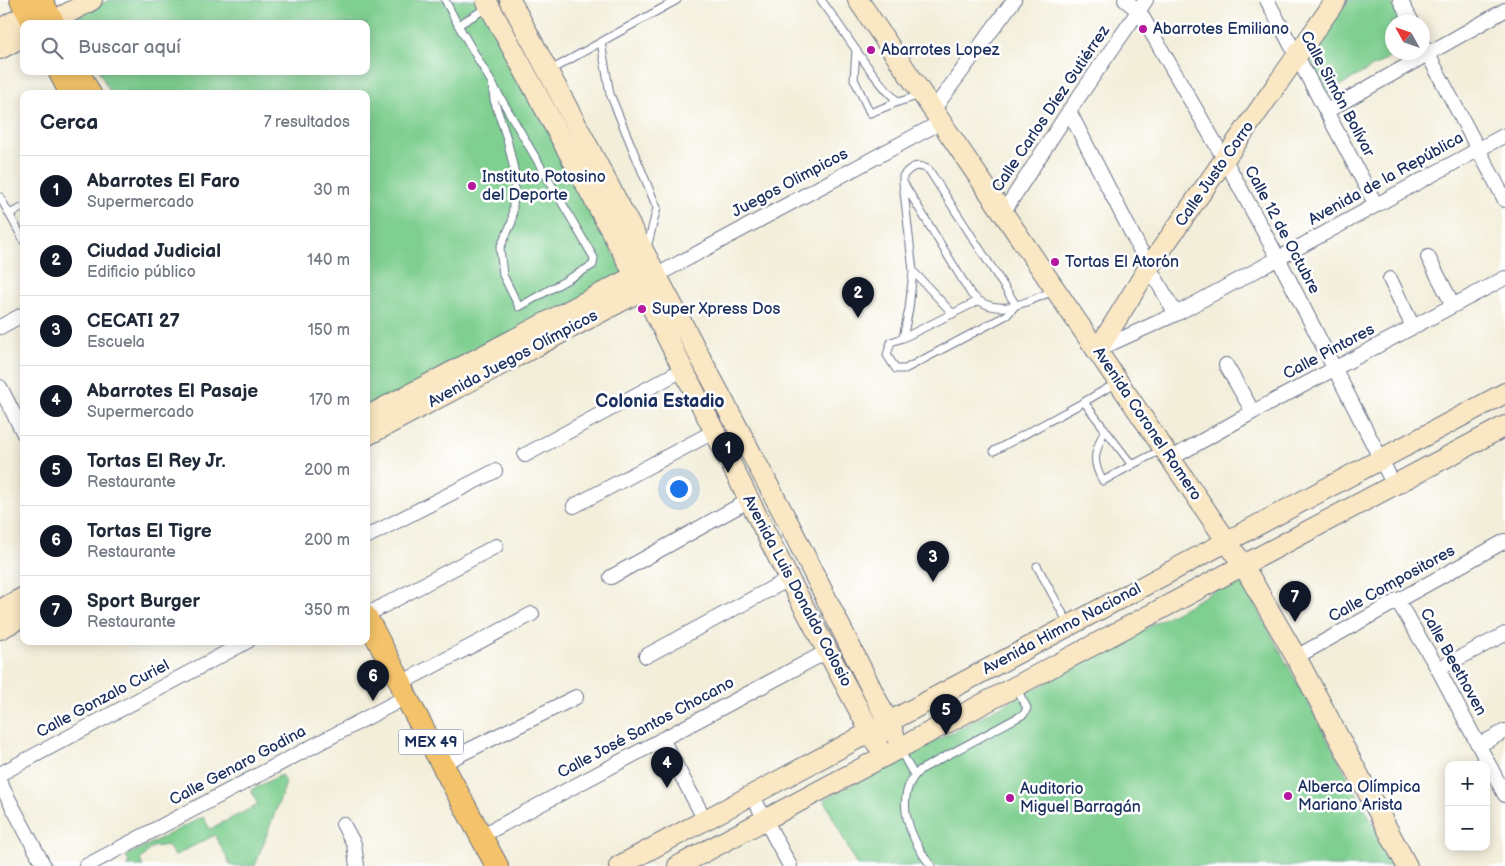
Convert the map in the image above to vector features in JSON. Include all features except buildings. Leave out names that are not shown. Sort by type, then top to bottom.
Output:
[{"type":"main road","points":[[22,20],[42,12],[92,0]]},
{"type":"main road","name":"Avenida Luis Donaldo Colosio","points":[[510,0],[577,124],[649,274],[790,526],[889,721],[891,752]]},
{"type":"main road","name":"Calle Justo Corro","points":[[1096,351],[1149,267],[1336,0]]},
{"type":"main road","name":"Avenida Luis Donaldo Colosio","points":[[492,2],[558,134],[649,274],[684,369],[748,500],[871,731],[891,752]]},
{"type":"main road","name":"Avenida Coronel Romero","points":[[864,3],[932,109],[1243,565],[1296,657],[1408,866]]},
{"type":"main road","points":[[0,29],[20,21]]},
{"type":"main road","points":[[0,49],[20,38]]},
{"type":"main road","points":[[61,75],[69,90]]},
{"type":"main road","points":[[80,75],[88,90]]},
{"type":"main road","points":[[558,134],[577,124]]},
{"type":"main road","name":"Avenida Juegos Olímpicos","points":[[370,415],[649,274]]},
{"type":"main road","name":"Avenida Juegos Olímpicos","points":[[370,434],[649,274]]},
{"type":"main road","name":"Avenida Himno Nacional","points":[[619,866],[1505,393]]},
{"type":"main road","name":"Avenida Himno Nacional","points":[[678,866],[1505,426]]},
{"type":"main road","points":[[768,539],[790,526]]},
{"type":"main road","points":[[0,610],[20,599]]},
{"type":"main road","points":[[0,629],[20,618]]},
{"type":"main road","name":"MEX 49","points":[[370,625],[481,866]]},
{"type":"main road","points":[[1069,626],[1086,649]]},
{"type":"main road","name":"MEX 49","points":[[365,645],[401,694],[442,763],[497,866]]},
{"type":"street","points":[[932,109],[1014,0]]},
{"type":"street","name":"Calle 12 de Octubre","points":[[1125,0],[1143,5],[1278,258],[1394,484]]},
{"type":"street","name":"Calle Simón Bolívar","points":[[1267,0],[1376,205]]},
{"type":"street","points":[[1400,0],[1408,15]]},
{"type":"street","name":"Calle Carlos Díez Gutiérrez","points":[[1003,213],[1069,111],[1143,5]]},
{"type":"street","points":[[1430,47],[1505,10]]},
{"type":"street","points":[[1430,58],[1505,200]]},
{"type":"street","points":[[1327,111],[1408,60]]},
{"type":"street","name":"Juegos Olimpicos","points":[[649,274],[932,109]]},
{"type":"street","points":[[1069,111],[1149,267],[1176,314]]},
{"type":"street","name":"Avenida de la República","points":[[1096,351],[1176,314],[1505,135]]},
{"type":"street","points":[[1428,258],[1453,305]]},
{"type":"street","name":"Calle Pintores","points":[[1167,454],[1253,412],[1505,278]]},
{"type":"street","points":[[1390,279],[1413,327]]},
{"type":"street","points":[[0,327],[20,316]]},
{"type":"street","points":[[1226,365],[1253,412]]},
{"type":"street","points":[[525,455],[684,369]]},
{"type":"street","points":[[0,387],[20,426]]},
{"type":"street","points":[[574,506],[715,431]]},
{"type":"street","points":[[370,535],[495,471]]},
{"type":"street","points":[[611,577],[748,500]]},
{"type":"street","name":"Calle Compositores","points":[[1296,657],[1505,541]]},
{"type":"street","points":[[370,614],[496,546]]},
{"type":"street","points":[[646,656],[789,579]]},
{"type":"street","name":"Calle Beethoven","points":[[1397,600],[1438,669],[1505,795]]},
{"type":"street","name":"Calle Genaro Godina","points":[[86,866],[401,694],[532,614]]},
{"type":"street","points":[[1438,669],[1505,634]]},
{"type":"street","name":"Calle Gonzalo Curiel","points":[[0,774],[241,645]]},
{"type":"street","name":"Calle José Santos Chocano","points":[[481,836],[828,651]]},
{"type":"street","points":[[442,763],[576,697]]},
{"type":"street","points":[[1479,745],[1505,731]]},
{"type":"street","points":[[667,737],[705,820]]},
{"type":"street","points":[[0,783],[44,866]]},
{"type":"street","points":[[752,795],[790,866]]},
{"type":"street","points":[[343,824],[354,844],[356,866]]},
{"type":"lane","points":[[445,0],[594,258],[593,265],[519,307],[502,274],[500,248],[512,222],[515,174],[507,139],[494,100],[492,83]]},
{"type":"lane","points":[[548,71],[677,0]]},
{"type":"lane","points":[[820,0],[879,84],[898,102],[932,109]]},
{"type":"lane","points":[[458,25],[492,2]]},
{"type":"lane","points":[[601,42],[610,94],[657,208],[649,274]]},
{"type":"lane","points":[[856,50],[854,79],[870,113],[898,102]]},
{"type":"lane","points":[[903,338],[909,309],[913,271],[903,176],[915,166],[922,166],[929,170],[1016,305]]},
{"type":"lane","points":[[903,182],[971,294],[978,301],[993,307],[1006,307],[1055,290]]},
{"type":"lane","points":[[0,197],[20,234]]},
{"type":"lane","points":[[9,214],[20,209]]},
{"type":"lane","points":[[913,271],[953,314]]},
{"type":"lane","points":[[978,301],[891,342],[887,355],[896,370],[905,369],[1007,315],[1016,305]]},
{"type":"lane","points":[[994,451],[1118,382]]},
{"type":"lane","points":[[1084,402],[1132,466]]},
{"type":"lane","points":[[1105,429],[1094,455],[1097,471],[1103,481],[1132,466],[1167,454]]},
{"type":"lane","points":[[1038,566],[1069,626]]},
{"type":"lane","points":[[931,866],[914,842],[906,816],[906,796],[910,782],[920,770],[1024,714],[1027,708],[1015,687]]},
{"type":"lane","points":[[891,752],[914,775]]},
{"type":"green space","name":"Instituto Potosino del Deporte","points":[[109,0],[479,0],[627,278],[370,409],[370,90],[109,90],[101,75],[370,75],[370,20],[72,20]]},
{"type":"green space","points":[[1348,0],[1391,0],[1398,15],[1385,15],[1385,60],[1328,92],[1308,56]]},
{"type":"green space","points":[[1240,577],[1396,866],[857,866],[824,799],[1038,687]]},
{"type":"green space","points":[[281,775],[286,783],[255,866],[231,866],[215,835],[174,856],[168,845],[152,847],[140,860],[143,866],[127,866],[130,864],[126,856],[203,817],[210,829],[258,805],[251,790]]},
{"type":"place","name":"Abarrotes Emiliano","points":[[1143,29]]},
{"type":"place","name":"Abarrotes Lopez","points":[[871,50]]},
{"type":"place","name":"Instituto Potosino del Deporte","points":[[472,186]]},
{"type":"place","name":"Tortas El Atorón","points":[[1055,262]]},
{"type":"place","name":"Super Xpress Dos","points":[[642,309]]},
{"type":"place","name":"Ciudad Judicial","points":[[858,318]]},
{"type":"place","name":"Abarrotes El Faro","points":[[728,473]]},
{"type":"place","name":"CECATI 27","points":[[933,582]]},
{"type":"place","name":"Sport Burger","points":[[1295,622]]},
{"type":"place","name":"Tortas El Tigre","points":[[373,701]]},
{"type":"place","name":"Tortas El Rey Jr.","points":[[946,735]]},
{"type":"place","name":"Abarrotes El Pasaje","points":[[667,788]]},
{"type":"place","name":"Alberca Olímpica Mariano Arista","points":[[1288,796]]},
{"type":"place","name":"Auditorio Miguel Barragán","points":[[1010,798]]},
{"type":"district","name":"Colonia Estadio","points":[[660,401]]}]
